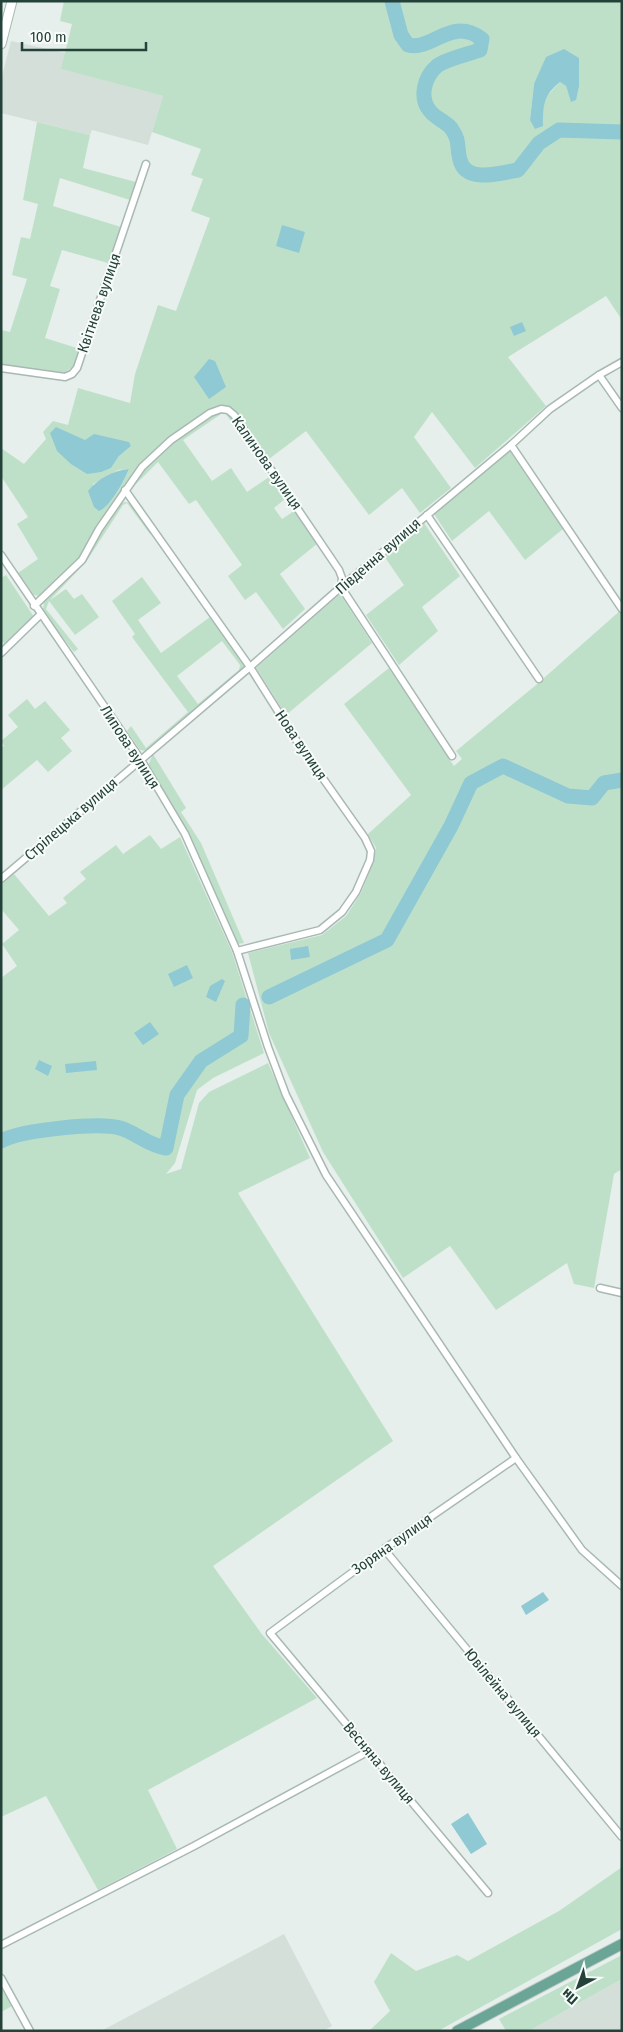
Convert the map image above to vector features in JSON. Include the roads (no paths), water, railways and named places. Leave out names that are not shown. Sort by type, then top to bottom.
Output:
[{"type":"main road","points":[[1,44],[12,1]]},
{"type":"main road","points":[[457,2031],[622,1944]]},
{"type":"street","name":"Квітнева вулиця","points":[[1,368],[65,376],[72,374],[77,368],[146,164]]},
{"type":"street","name":"Південна вулиця","points":[[141,760],[427,514],[512,445],[550,410],[599,375],[622,362]]},
{"type":"street","points":[[599,375],[622,408]]},
{"type":"street","name":"Калинова вулиця","points":[[34,606],[82,560],[99,528],[142,467],[171,440],[210,413],[221,408],[228,410],[234,415],[321,541],[339,570],[342,578],[341,588],[452,756]]},
{"type":"street","points":[[512,445],[622,609]]},
{"type":"street","name":"Нова вулиця","points":[[125,490],[250,668],[298,743],[365,838],[371,851],[370,860],[356,892],[342,912],[320,930],[237,951]]},
{"type":"street","points":[[427,514],[539,679]]},
{"type":"street","name":"Липова вулиця","points":[[1,555],[40,615],[141,760],[185,834],[237,951],[268,1047],[286,1095],[326,1175],[516,1458],[582,1550],[622,1586]]},
{"type":"street","points":[[1,653],[40,615]]},
{"type":"street","name":"Стрілецька вулиця","points":[[1,879],[141,760]]},
{"type":"street","points":[[600,1288],[622,1293]]},
{"type":"street","name":"Зоряна вулиця","points":[[270,1633],[384,1549],[516,1458]]},
{"type":"street","name":"Ювілейна вулиця","points":[[384,1549],[622,1837]]},
{"type":"street","name":"Весняна вулиця","points":[[270,1633],[488,1893]]},
{"type":"street","points":[[1,1945],[194,1846],[369,1751]]},
{"type":"street","points":[[1,1978],[30,2031]]},
{"type":"water","points":[[564,49],[579,58],[579,86],[576,100],[571,102],[566,86],[560,82],[550,92],[545,101],[543,126],[535,129],[530,120],[534,84],[546,57]]},
{"type":"water","points":[[282,225],[305,232],[299,253],[276,246]]},
{"type":"water","points":[[522,322],[526,331],[514,336],[510,327]]},
{"type":"water","points":[[209,359],[215,361],[226,387],[209,399],[194,377]]},
{"type":"water","points":[[56,427],[85,440],[94,434],[129,442],[131,446],[119,456],[111,468],[87,474],[71,464],[57,451],[50,433]]},
{"type":"water","points":[[129,469],[108,504],[99,511],[94,507],[88,491],[101,479],[112,473]]},
{"type":"water","points":[[308,946],[310,957],[291,960],[290,949]]},
{"type":"water","points":[[187,965],[193,978],[174,987],[168,974]]},
{"type":"water","points":[[222,979],[225,981],[216,1002],[206,997],[210,986]]},
{"type":"water","points":[[150,1022],[159,1034],[143,1045],[134,1033]]},
{"type":"water","points":[[39,1060],[52,1066],[48,1076],[35,1069]]},
{"type":"water","points":[[96,1061],[97,1070],[66,1073],[65,1064]]},
{"type":"water","points":[[543,1592],[549,1600],[526,1615],[521,1606]]},
{"type":"water","points":[[468,1813],[487,1844],[471,1854],[451,1824]]},
{"type":"waterway","points":[[392,1],[401,35],[408,45],[417,46],[452,32],[461,31],[471,33],[482,39],[480,50],[437,66],[429,76],[424,88],[427,106],[432,113],[451,128],[457,141],[460,160],[469,172],[485,175],[518,170],[539,143],[559,130],[622,132]]},
{"type":"waterway","points":[[269,997],[387,940],[451,826],[471,783],[503,766],[568,796],[592,798],[604,783],[622,780]]},
{"type":"waterway","points":[[1,1141],[25,1133],[42,1130],[110,1126],[126,1130],[153,1144],[166,1148],[177,1095],[201,1061],[241,1036],[243,1005]]}]
